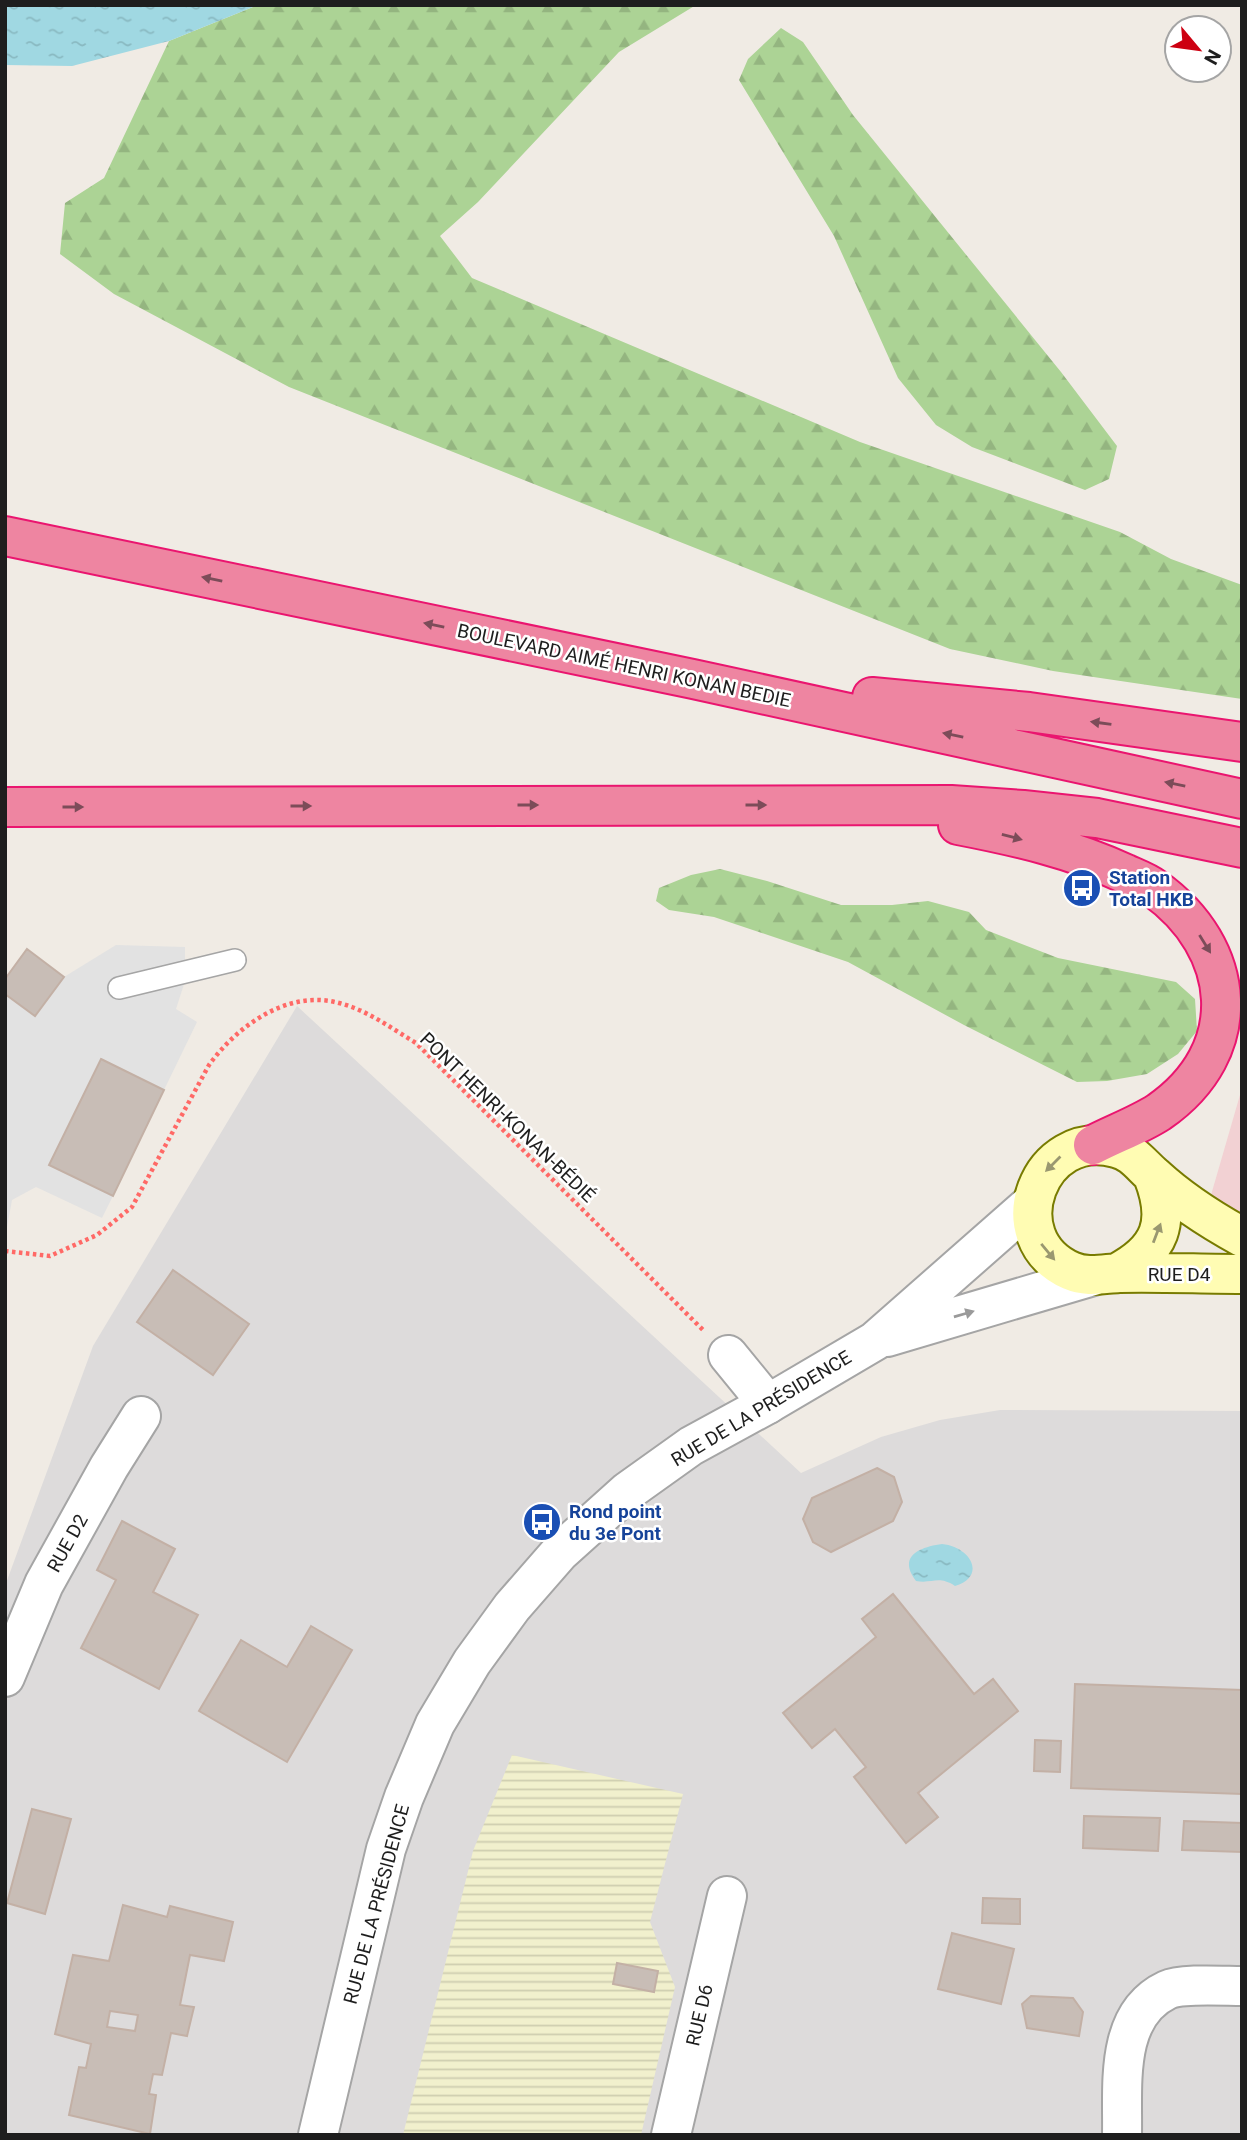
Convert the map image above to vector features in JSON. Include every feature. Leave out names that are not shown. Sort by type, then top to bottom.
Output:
[{"type":"highway","name":"BOULEVARD AIMÉ HENRI KONAN BEDIE","points":[[5,536],[693,679],[1242,799]]},
{"type":"highway","points":[[693,679],[1029,712],[1242,743]]},
{"type":"highway","points":[[849,805],[1000,834],[1082,856],[1153,887],[1189,919],[1212,955],[1223,1001],[1220,1034],[1210,1058],[1184,1090],[1159,1112],[1093,1145]]},
{"type":"highway","points":[[5,807],[951,806],[1097,818],[1242,848]]},
{"type":"main road","points":[[1032,1203],[1035,1190],[1046,1170],[1062,1155],[1093,1145],[1116,1148],[1137,1158],[1153,1176],[1210,1219],[1242,1237]]},
{"type":"main road","name":"RUE D4","points":[[1105,1275],[1138,1262],[1153,1244],[1162,1222],[1161,1198],[1153,1176]]},
{"type":"main road","name":"RUE D4","points":[[1032,1203],[1033,1224],[1040,1244],[1054,1260],[1072,1272],[1105,1275],[1242,1274]]},
{"type":"street","name":"RUE DE LA PRÉSIDENCE","points":[[318,2135],[386,1849],[404,1797],[435,1724],[472,1662],[512,1607],[560,1552],[628,1491],[691,1446],[875,1341],[1032,1203]]},
{"type":"street","name":"RUE DE LA PRÉSIDENCE","points":[[875,1341],[1105,1275]]},
{"type":"street","points":[[728,1355],[768,1404]]},
{"type":"street","name":"RUE D2","points":[[5,1677],[44,1584],[109,1467],[141,1416]]},
{"type":"street","name":"RUE D6","points":[[671,2135],[727,1896]]},
{"type":"street","points":[[1122,2135],[1123,2078],[1128,2038],[1142,2007],[1169,1989],[1242,1986]]},
{"type":"lane","points":[[120,988],[235,960]]},
{"type":"path","name":"PONT HENRI-KONAN-BÉDIÉ","points":[[5,1251],[50,1256],[97,1235],[132,1207],[209,1065],[224,1045],[257,1019],[296,1001],[336,1002],[370,1014],[416,1043],[728,1355]]},
{"type":"shaded area","points":[[116,945],[185,947],[185,981],[176,1009],[197,1022],[164,1090],[101,1059],[49,1165],[113,1196],[102,1218],[36,1187],[12,1200],[5,1238],[5,994],[35,1016],[64,977]]},
{"type":"shaded area","points":[[297,1006],[801,1473],[881,1437],[940,1420],[1000,1410],[1242,1411],[1242,2135],[5,2135],[5,1586],[93,1346]]},
{"type":"shaded area","points":[[1242,1088],[1242,1214],[1209,1202]]},
{"type":"green space","points":[[258,5],[696,5],[619,52],[478,202],[440,236],[472,278],[860,442],[1120,532],[1171,559],[1242,585],[1242,699],[1053,671],[950,649],[289,387],[114,294],[60,254],[65,203],[104,178],[169,41]]},
{"type":"green space","points":[[781,28],[803,42],[853,115],[1061,372],[1117,446],[1109,479],[1085,490],[972,447],[936,425],[898,378],[834,236],[739,80],[748,59]]},
{"type":"green space","points":[[720,869],[841,905],[892,905],[928,901],[969,912],[986,930],[1058,958],[1176,982],[1195,999],[1197,1031],[1178,1054],[1147,1074],[1107,1081],[1077,1082],[848,962],[714,917],[669,910],[656,901],[659,888],[691,875]]},
{"type":"green space","points":[[512,1755],[683,1794],[650,1922],[675,1987],[641,2135],[403,2135],[473,1851]]},
{"type":"water","points":[[5,5],[258,5],[169,41],[72,66],[5,65]]},
{"type":"water","points":[[942,1544],[961,1550],[967,1556],[973,1569],[971,1576],[955,1586],[940,1580],[916,1581],[909,1565],[910,1559],[919,1550]]},
{"type":"building","points":[[27,949],[64,977],[35,1016],[5,994],[5,979]]},
{"type":"building","points":[[101,1059],[164,1090],[113,1196],[49,1165]]},
{"type":"building","points":[[173,1270],[249,1324],[213,1375],[137,1322]]},
{"type":"building","points":[[877,1468],[894,1477],[902,1502],[893,1521],[831,1552],[813,1542],[803,1519],[812,1498]]},
{"type":"building","points":[[122,1521],[175,1549],[153,1592],[198,1615],[159,1689],[81,1648],[116,1580],[97,1570]]},
{"type":"building","points":[[893,1594],[974,1694],[993,1679],[1018,1711],[918,1793],[938,1817],[906,1843],[854,1777],[866,1767],[835,1729],[812,1748],[783,1713],[876,1637],[862,1619]]},
{"type":"building","points":[[311,1626],[352,1650],[287,1762],[199,1711],[241,1640],[287,1667]]},
{"type":"building","points":[[1075,1684],[1242,1690],[1242,1794],[1071,1788]]},
{"type":"building","points":[[1035,1740],[1061,1741],[1060,1772],[1034,1771]]},
{"type":"building","points":[[32,1809],[71,1819],[45,1914],[7,1903]]},
{"type":"building","points":[[1084,1816],[1160,1818],[1158,1851],[1083,1848]]},
{"type":"building","points":[[1184,1821],[1242,1823],[1242,1852],[1182,1850]]},
{"type":"building","points":[[983,1898],[1020,1899],[1020,1924],[982,1923]]},
{"type":"building","points":[[123,1905],[167,1917],[170,1906],[233,1922],[224,1961],[190,1955],[180,2005],[194,2007],[187,2036],[171,2033],[162,2075],[153,2074],[149,2094],[156,2095],[150,2134],[69,2115],[79,2067],[86,2068],[91,2044],[55,2034],[73,1955],[109,1961]],"holes":[[[110,2011],[138,2015],[135,2031],[107,2027]]]},
{"type":"building","points":[[952,1933],[1014,1949],[1001,2004],[938,1989]]},
{"type":"building","points":[[617,1963],[658,1971],[654,1992],[613,1984]]},
{"type":"building","points":[[1031,1996],[1073,1998],[1083,2012],[1079,2036],[1027,2028],[1022,2004]]},
{"type":"place","name":"Station Total HKB","points":[[1082,888]]},
{"type":"place","name":"Rond point du 3e Pont","points":[[542,1522]]}]
